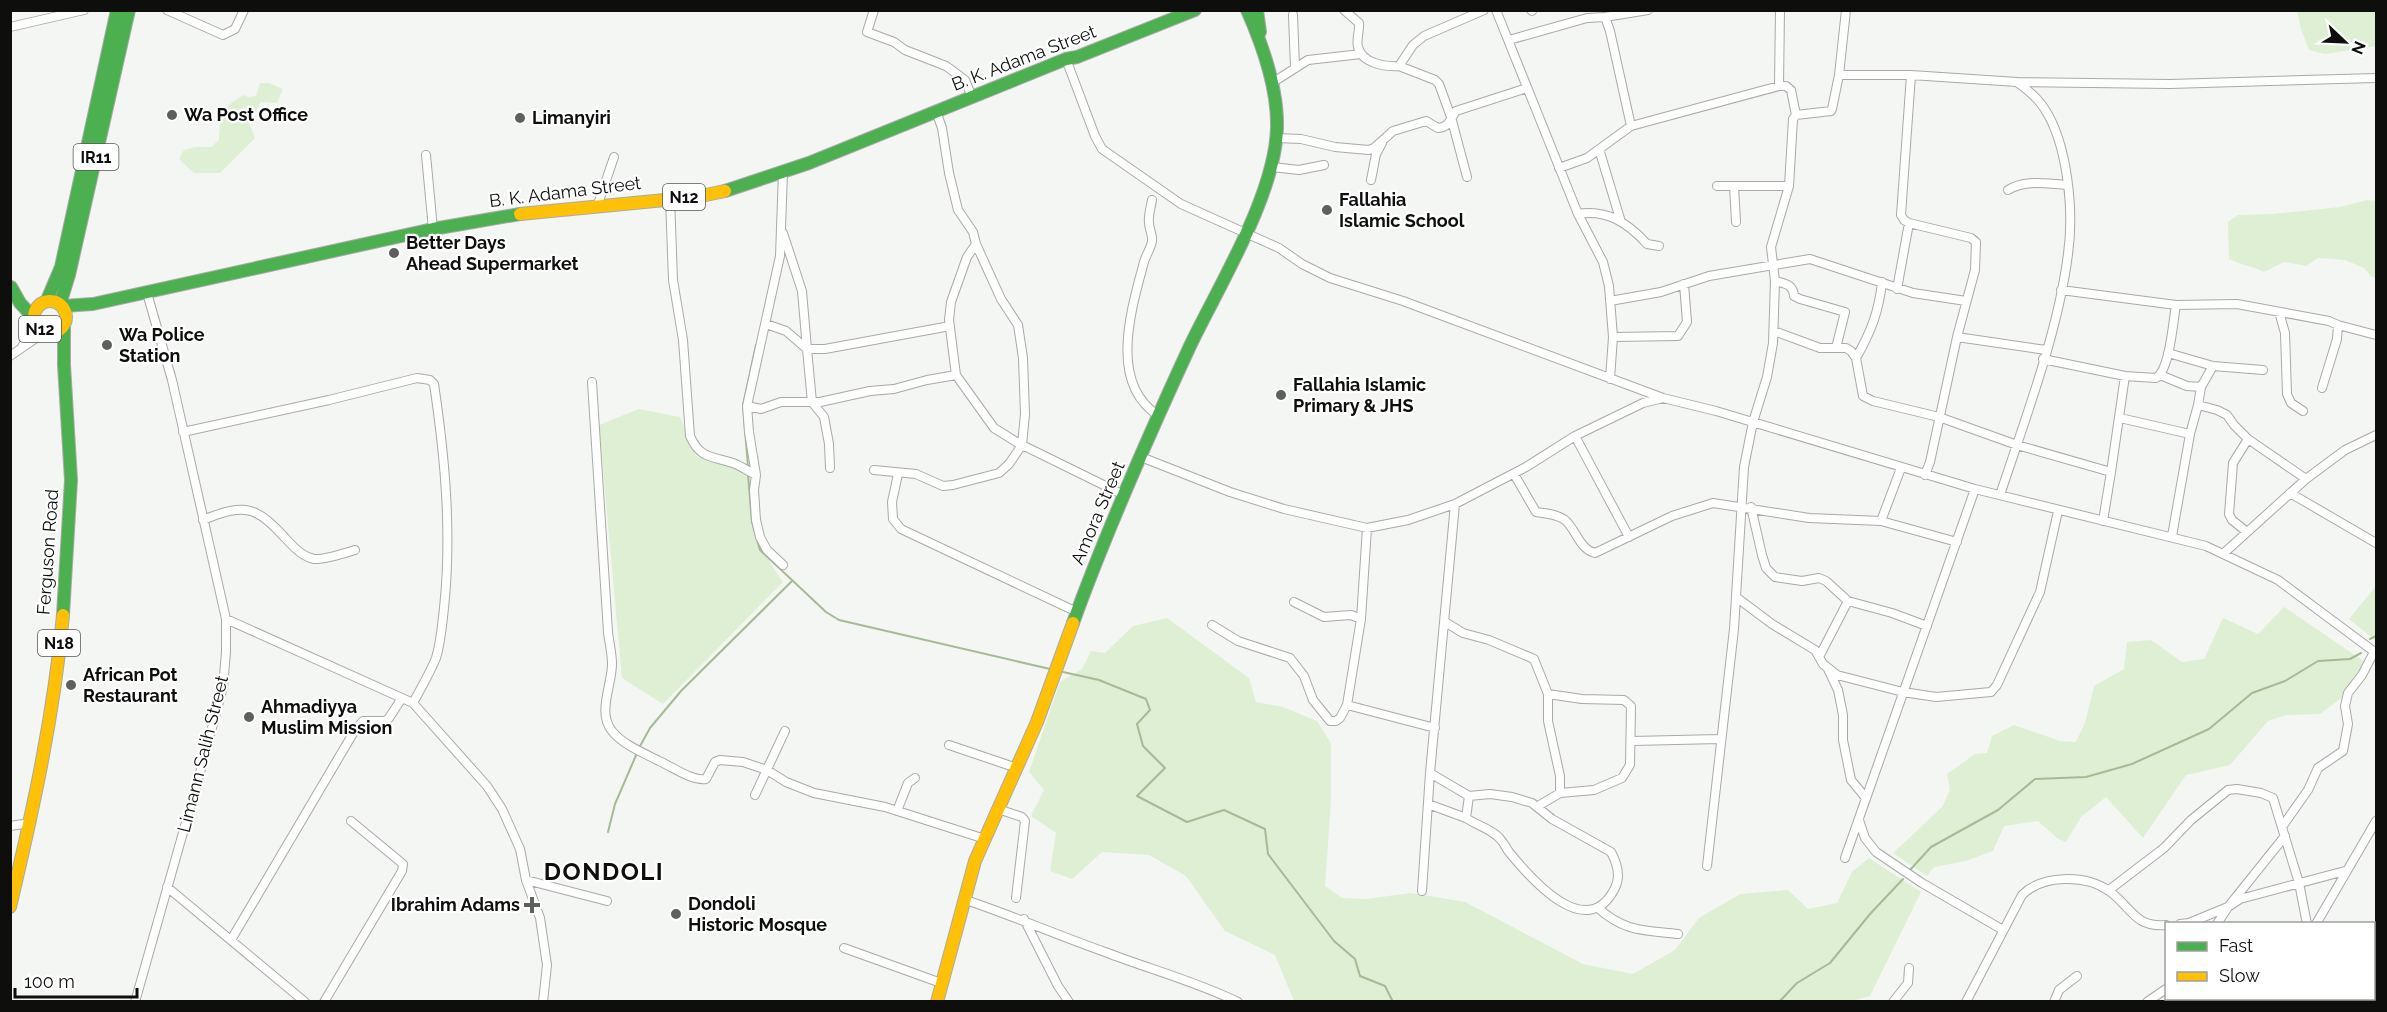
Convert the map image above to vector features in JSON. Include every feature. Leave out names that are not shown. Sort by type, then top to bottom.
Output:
[{"type":"main road","name":"IR11","points":[[42,303],[61,267],[117,10]]},
{"type":"main road","name":"IR11","points":[[63,312],[69,275],[129,10]]},
{"type":"main road","name":"B. K. Adama Street","points":[[63,312],[433,229],[541,211],[722,192],[783,172],[1195,10]]},
{"type":"main road","name":"Amora Street","points":[[1247,10],[1261,42]]},
{"type":"main road","name":"Amora Street","points":[[937,1002],[963,898],[975,861],[1044,704],[1077,612],[1124,495],[1245,234],[1272,167],[1276,138],[1272,83],[1261,42],[1257,10]]},
{"type":"main road","name":"N12","points":[[11,287],[63,312],[57,331],[47,333],[34,321],[11,287]]},
{"type":"main road","name":"N12","points":[[34,321],[42,303]]},
{"type":"main road","name":"Ferguson Road","points":[[10,907],[49,729],[64,600],[71,477],[70,434],[64,375],[63,312]]},
{"type":"main road","name":"Ferguson Road","points":[[47,333],[64,375]]},
{"type":"street","points":[[10,27],[84,10]]},
{"type":"street","points":[[167,10],[223,35],[235,29],[244,10]]},
{"type":"street","points":[[874,10],[867,32],[946,66],[964,80],[972,97]]},
{"type":"street","points":[[1344,10],[1359,22],[1357,45],[1361,54],[1380,65],[1399,66],[1435,80],[1439,84],[1451,117],[1467,177]]},
{"type":"street","points":[[1399,66],[1413,45],[1424,36],[1484,10]]},
{"type":"street","points":[[1496,10],[1558,168],[1578,214],[1603,262],[1609,286],[1613,337],[1610,379]]},
{"type":"street","points":[[1509,40],[1599,15],[1648,10]]},
{"type":"street","points":[[1779,86],[1780,10]]},
{"type":"street","points":[[1796,115],[1831,111],[1839,75],[1846,10]]},
{"type":"street","points":[[1293,15],[1295,68]]},
{"type":"street","points":[[1599,15],[1610,31],[1632,126]]},
{"type":"street","points":[[1272,83],[1308,60],[1361,54]]},
{"type":"street","points":[[1066,59],[1095,136],[1102,148],[1181,204],[1279,248],[1302,264],[1330,278],[1403,301],[1663,398],[1753,422],[1975,489],[2058,511],[2172,536],[2224,553],[2278,580],[2375,653],[2348,693],[2345,706],[2348,724],[2343,751],[2318,768],[2284,831],[2218,922]]},
{"type":"street","points":[[1839,75],[1911,75],[2018,82],[2170,84],[2376,78]]},
{"type":"street","points":[[1911,75],[1901,215],[1909,223],[1971,238],[1976,242],[1975,270],[1925,475]]},
{"type":"street","points":[[2000,495],[2045,354],[2069,252],[2067,185],[2060,146],[2052,121],[2035,96],[2018,82]]},
{"type":"street","points":[[1558,168],[1587,158],[1632,126],[1779,86],[1786,86],[1791,90],[1796,115],[1792,129],[1789,186],[1771,246],[1775,281],[1774,332],[1767,377],[1753,422],[1744,467],[1746,507],[1707,866]]},
{"type":"street","points":[[1276,138],[1301,139],[1335,147],[1369,150],[1393,131],[1422,122],[1429,122],[1438,128],[1445,127],[1450,123],[1456,111],[1527,88]]},
{"type":"street","points":[[874,470],[916,474],[943,486],[954,485],[999,473],[1009,464],[1022,445],[1025,414],[1022,340],[1018,325],[1001,299],[976,244],[973,232],[958,210],[942,128],[936,111]]},
{"type":"street","points":[[1371,180],[1376,154],[1384,140]]},
{"type":"street","points":[[1599,149],[1621,222]]},
{"type":"street","points":[[426,155],[433,229]]},
{"type":"street","points":[[598,204],[614,157]]},
{"type":"street","points":[[1272,167],[1299,170],[1324,165]]},
{"type":"street","points":[[783,172],[782,231],[777,274],[747,406],[751,472],[760,537],[767,550],[783,565]]},
{"type":"street","points":[[2008,190],[2016,185],[2029,183],[2067,185]]},
{"type":"street","points":[[1717,186],[1789,186]]},
{"type":"street","points":[[1734,186],[1736,222]]},
{"type":"street","points":[[670,198],[673,280],[683,340],[690,435],[695,447],[701,453],[751,472]]},
{"type":"street","points":[[1152,200],[1149,222],[1153,239],[1145,257],[1131,310],[1128,329],[1128,362],[1140,399],[1147,408],[1159,416]]},
{"type":"street","points":[[1578,214],[1600,212],[1621,222],[1637,233],[1647,244],[1659,246]]},
{"type":"street","points":[[1897,289],[1909,223]]},
{"type":"street","points":[[782,231],[802,291],[812,402],[824,417],[829,444],[830,468]]},
{"type":"street","points":[[976,244],[967,257],[951,302],[950,326],[956,375],[994,428],[1022,445],[1124,495]]},
{"type":"street","points":[[1610,301],[1661,292],[1709,276],[1798,260],[1817,260],[1897,289],[1966,301]]},
{"type":"street","points":[[1775,281],[1790,285],[1794,296],[1800,299],[1845,312],[1836,348]]},
{"type":"street","points":[[1856,357],[1866,341],[1880,306],[1882,282]]},
{"type":"street","points":[[1613,337],[1678,336],[1687,322],[1684,284]]},
{"type":"street","points":[[2061,290],[2176,305],[2237,304],[2329,321],[2376,335]]},
{"type":"street","name":"Limann Salih Street","points":[[135,1002],[223,687],[226,652],[226,619],[172,380],[147,293]]},
{"type":"street","points":[[2160,375],[2168,353],[2176,305]]},
{"type":"street","points":[[2279,312],[2286,333],[2287,394],[2291,403],[2303,411]]},
{"type":"street","points":[[22,348],[34,321]]},
{"type":"street","points":[[766,324],[786,331],[807,349],[825,349],[950,326]]},
{"type":"street","points":[[2322,388],[2337,339],[2338,325]]},
{"type":"street","points":[[1774,332],[1820,348],[1846,348],[1856,357],[1863,396],[1873,401],[1939,417],[2017,445],[2111,472]]},
{"type":"street","points":[[10,356],[47,333]]},
{"type":"street","points":[[1957,337],[2045,354],[2125,376],[2152,378],[2160,375],[2187,386],[2201,387]]},
{"type":"street","points":[[2168,353],[2213,366],[2263,370]]},
{"type":"street","points":[[2172,536],[2190,434],[2201,387],[2213,366]]},
{"type":"street","points":[[747,406],[760,409],[781,402],[812,402],[894,389],[956,375]]},
{"type":"street","points":[[2103,521],[2125,376]]},
{"type":"street","points":[[183,432],[417,378],[430,380],[434,384],[442,438],[447,518],[446,585],[441,636],[436,658],[413,703]]},
{"type":"street","points":[[592,382],[608,632],[612,662],[606,703],[606,716],[611,730],[638,750],[693,777],[706,779],[715,762],[720,760],[742,762],[767,770],[786,782],[814,793],[897,810],[985,839]]},
{"type":"street","points":[[1141,457],[1230,492],[1273,506],[1367,528],[1407,520],[1455,504],[1514,474],[1575,436],[1642,403],[1663,398]]},
{"type":"street","points":[[2198,405],[2227,415],[2248,439],[2306,478]]},
{"type":"street","points":[[2120,418],[2190,434]]},
{"type":"street","points":[[2224,553],[2306,478],[2345,450],[2376,435]]},
{"type":"street","points":[[1575,436],[1629,537]]},
{"type":"street","points":[[2247,532],[2232,520],[2229,514],[2233,463],[2248,439]]},
{"type":"street","points":[[1881,521],[1901,468]]},
{"type":"street","points":[[898,474],[892,502],[892,519],[901,529],[1077,612]]},
{"type":"street","points":[[1514,474],[1536,512],[1550,513],[1564,519],[1587,550],[1600,552],[1672,516],[1713,503],[1809,518],[1881,521],[1957,542]]},
{"type":"street","points":[[1845,858],[1975,489]]},
{"type":"street","points":[[2290,493],[2376,543]]},
{"type":"street","points":[[1422,891],[1430,773],[1455,504]]},
{"type":"street","points":[[1746,507],[1766,568],[1775,577],[1802,581],[1819,578],[1826,581],[1848,601],[1892,613],[1927,626]]},
{"type":"street","points":[[203,520],[226,510],[250,509],[263,517],[296,551],[315,559],[355,550]]},
{"type":"street","points":[[1827,668],[1837,675],[1903,692],[1936,697],[1985,693],[1994,689],[2040,592],[2058,511]]},
{"type":"street","points":[[1212,625],[1238,641],[1290,658],[1304,676],[1314,700],[1330,721],[1336,721],[1347,705],[1361,619],[1367,528]]},
{"type":"street","points":[[1736,597],[1772,624],[1815,650],[1827,668],[1838,690],[1843,715],[1843,740],[1851,780],[1866,798]]},
{"type":"street","points":[[1819,657],[1848,601]]},
{"type":"street","points":[[1294,602],[1324,617],[1351,615],[1361,619]]},
{"type":"street","points":[[226,619],[413,703],[487,786],[502,809],[520,849],[526,880],[540,918],[547,965],[543,1002]]},
{"type":"street","points":[[1445,622],[1462,633],[1489,640],[1534,659],[1548,694],[1548,721],[1560,776],[1560,793]]},
{"type":"street","points":[[1539,806],[1560,793],[1594,790],[1622,778],[1630,765],[1632,741],[1631,706],[1628,702],[1548,694]]},
{"type":"street","points":[[231,940],[355,730],[363,721],[385,721],[402,698]]},
{"type":"street","points":[[1347,705],[1435,728]]},
{"type":"street","points":[[755,795],[785,731]]},
{"type":"street","points":[[1632,741],[1720,739]]},
{"type":"street","points":[[950,745],[1017,768]]},
{"type":"street","points":[[1428,804],[1466,818],[1501,839],[1507,849],[1548,893],[1572,908],[1590,911],[1598,908],[1615,889],[1618,881],[1617,862],[1611,852],[1552,819],[1539,806],[1512,797],[1490,794],[1469,796],[1430,773]]},
{"type":"street","points":[[897,810],[908,783],[915,778]]},
{"type":"street","points":[[2109,890],[2164,848],[2192,820],[2228,790],[2237,789],[2261,793],[2273,798],[2299,883],[2307,922]]},
{"type":"street","points":[[1466,818],[1469,796]]},
{"type":"street","points":[[998,809],[1022,817],[1025,821],[1016,898]]},
{"type":"street","points":[[1859,820],[1865,838],[1876,852],[1922,883],[2003,930]]},
{"type":"street","points":[[324,1002],[402,871],[403,864],[351,821]]},
{"type":"street","points":[[2317,922],[2376,821]]},
{"type":"street","points":[[10,826],[30,823]]},
{"type":"street","points":[[2190,922],[2240,900],[2345,871]]},
{"type":"street","points":[[1966,1002],[2022,895],[2030,887],[2054,879],[2087,881],[2109,890],[2145,923],[2165,925]]},
{"type":"street","points":[[526,880],[607,901]]},
{"type":"street","points":[[167,887],[305,1002]]},
{"type":"street","points":[[963,898],[1024,919],[1104,952],[1212,989],[1238,1002]]},
{"type":"street","points":[[1598,908],[1614,921],[1636,929],[1678,934]]},
{"type":"street","points":[[1024,919],[1058,986],[1069,1002]]},
{"type":"street","points":[[844,948],[941,983]]},
{"type":"street","points":[[1893,1002],[1908,983],[1909,968]]},
{"type":"street","points":[[2054,1002],[2060,990],[2077,976]]},
{"type":"street","points":[[2147,1002],[2165,990]]},
{"type":"green space","points":[[2297,11],[2376,11],[2376,46],[2325,54],[2309,50]]},
{"type":"green space","points":[[260,83],[269,83],[283,89],[277,103],[261,102],[249,123],[255,138],[220,173],[194,173],[179,159],[184,150],[211,147],[219,140],[223,113],[230,104],[243,95],[256,96]]},
{"type":"green space","points":[[2367,200],[2376,201],[2376,278],[2364,268],[2345,260],[2318,258],[2306,266],[2284,262],[2264,272],[2229,259],[2228,222],[2238,215],[2340,207]]},
{"type":"green space","points":[[639,409],[680,417],[696,456],[750,472],[756,541],[783,582],[663,704],[622,678],[599,425]]},
{"type":"green space","points":[[2376,586],[2376,641],[2349,619]]},
{"type":"green space","points":[[2284,607],[2365,662],[2344,696],[2320,714],[2286,715],[2268,721],[2230,765],[2186,775],[2143,838],[2106,797],[2081,817],[2066,842],[2057,838],[2038,821],[2004,826],[1993,851],[1966,861],[1934,867],[1927,876],[1893,853],[1942,807],[1950,790],[1947,774],[1975,754],[1987,753],[1992,736],[2014,725],[2060,741],[2076,742],[2085,723],[2094,686],[2124,669],[2127,642],[2151,640],[2182,662],[2204,659],[2223,618],[2258,634]]},
{"type":"green space","points":[[1167,618],[1249,678],[1256,702],[1283,707],[1317,721],[1331,743],[1331,800],[1325,886],[1342,898],[1366,899],[1411,893],[1465,902],[1583,964],[1633,974],[1675,950],[1699,918],[1740,894],[1788,890],[1808,909],[1837,903],[1852,872],[1869,858],[1921,892],[1870,996],[1851,1001],[1294,1001],[1275,955],[1225,931],[1186,876],[1149,855],[1102,852],[1072,879],[1050,871],[1056,833],[1031,816],[1044,790],[1029,772],[1060,682],[1082,669],[1091,651],[1105,653],[1133,626]]},
{"type":"waterway","points":[[748,467],[743,405],[756,345]]},
{"type":"waterway","points":[[748,475],[752,522],[760,550],[826,612],[839,620],[1050,669]]},
{"type":"waterway","points":[[639,748],[650,728],[681,691],[792,581]]},
{"type":"waterway","points":[[2370,639],[2376,636]]},
{"type":"waterway","points":[[1910,870],[1931,847],[1998,810],[2035,779],[2086,777],[2132,764],[2209,729],[2252,693],[2285,681],[2318,661],[2350,659],[2361,653]]},
{"type":"waterway","points":[[1063,672],[1099,680],[1146,699],[1150,710],[1137,724],[1143,746],[1165,768],[1137,796],[1187,822],[1224,810],[1265,829],[1268,854],[1334,941],[1355,959],[1360,976],[1385,986],[1393,1002]]},
{"type":"waterway","points":[[608,832],[615,804],[637,753]]},
{"type":"waterway","points":[[1779,1002],[1797,983],[1830,963],[1870,914],[1903,879]]},
{"type":"traffic: fast","points":[[47,300],[61,267],[117,10]]},
{"type":"traffic: fast","points":[[60,304],[69,275],[129,10]]},
{"type":"traffic: fast","points":[[725,191],[809,163],[1066,59],[1077,57],[1195,10]]},
{"type":"traffic: fast","points":[[1073,623],[1143,449],[1190,346],[1244,240],[1267,182],[1274,154],[1277,113],[1264,53],[1247,10]]},
{"type":"traffic: fast","points":[[1257,10],[1260,32]]},
{"type":"traffic: fast","points":[[63,306],[93,304],[433,229],[520,214]]},
{"type":"traffic: fast","points":[[11,287],[20,303],[34,318]]},
{"type":"traffic: fast","points":[[63,615],[71,480],[64,326]]},
{"type":"traffic: slow","points":[[520,214],[696,197],[725,191]]},
{"type":"traffic: slow","points":[[50,301],[62,305],[66,317],[62,329],[50,333],[38,329],[34,317],[38,305],[50,301]]},
{"type":"traffic: slow","points":[[10,907],[42,762],[63,615]]},
{"type":"traffic: slow","points":[[937,1002],[975,861],[1037,722],[1073,623]]},
{"type":"place","name":"Wa Post Office","points":[[172,115]]},
{"type":"place","name":"Limanyiri","points":[[520,118]]},
{"type":"place","name":"Fallahia Islamic School","points":[[1327,210]]},
{"type":"place","name":"Better Days Ahead Supermarket","points":[[394,253]]},
{"type":"place","name":"Wa Police Station","points":[[107,345]]},
{"type":"place","name":"Fallahia Islamic Primary & JHS","points":[[1281,395]]},
{"type":"place","name":"African Pot Restaurant","points":[[71,685]]},
{"type":"place","name":"Ahmadiyya Muslim Mission","points":[[249,717]]},
{"type":"place","name":"Ibrahim Adams","points":[[532,905]]},
{"type":"place","name":"Dondoli Historic Mosque","points":[[676,914]]},
{"type":"district","name":"DONDOLI","points":[[604,872]]}]
